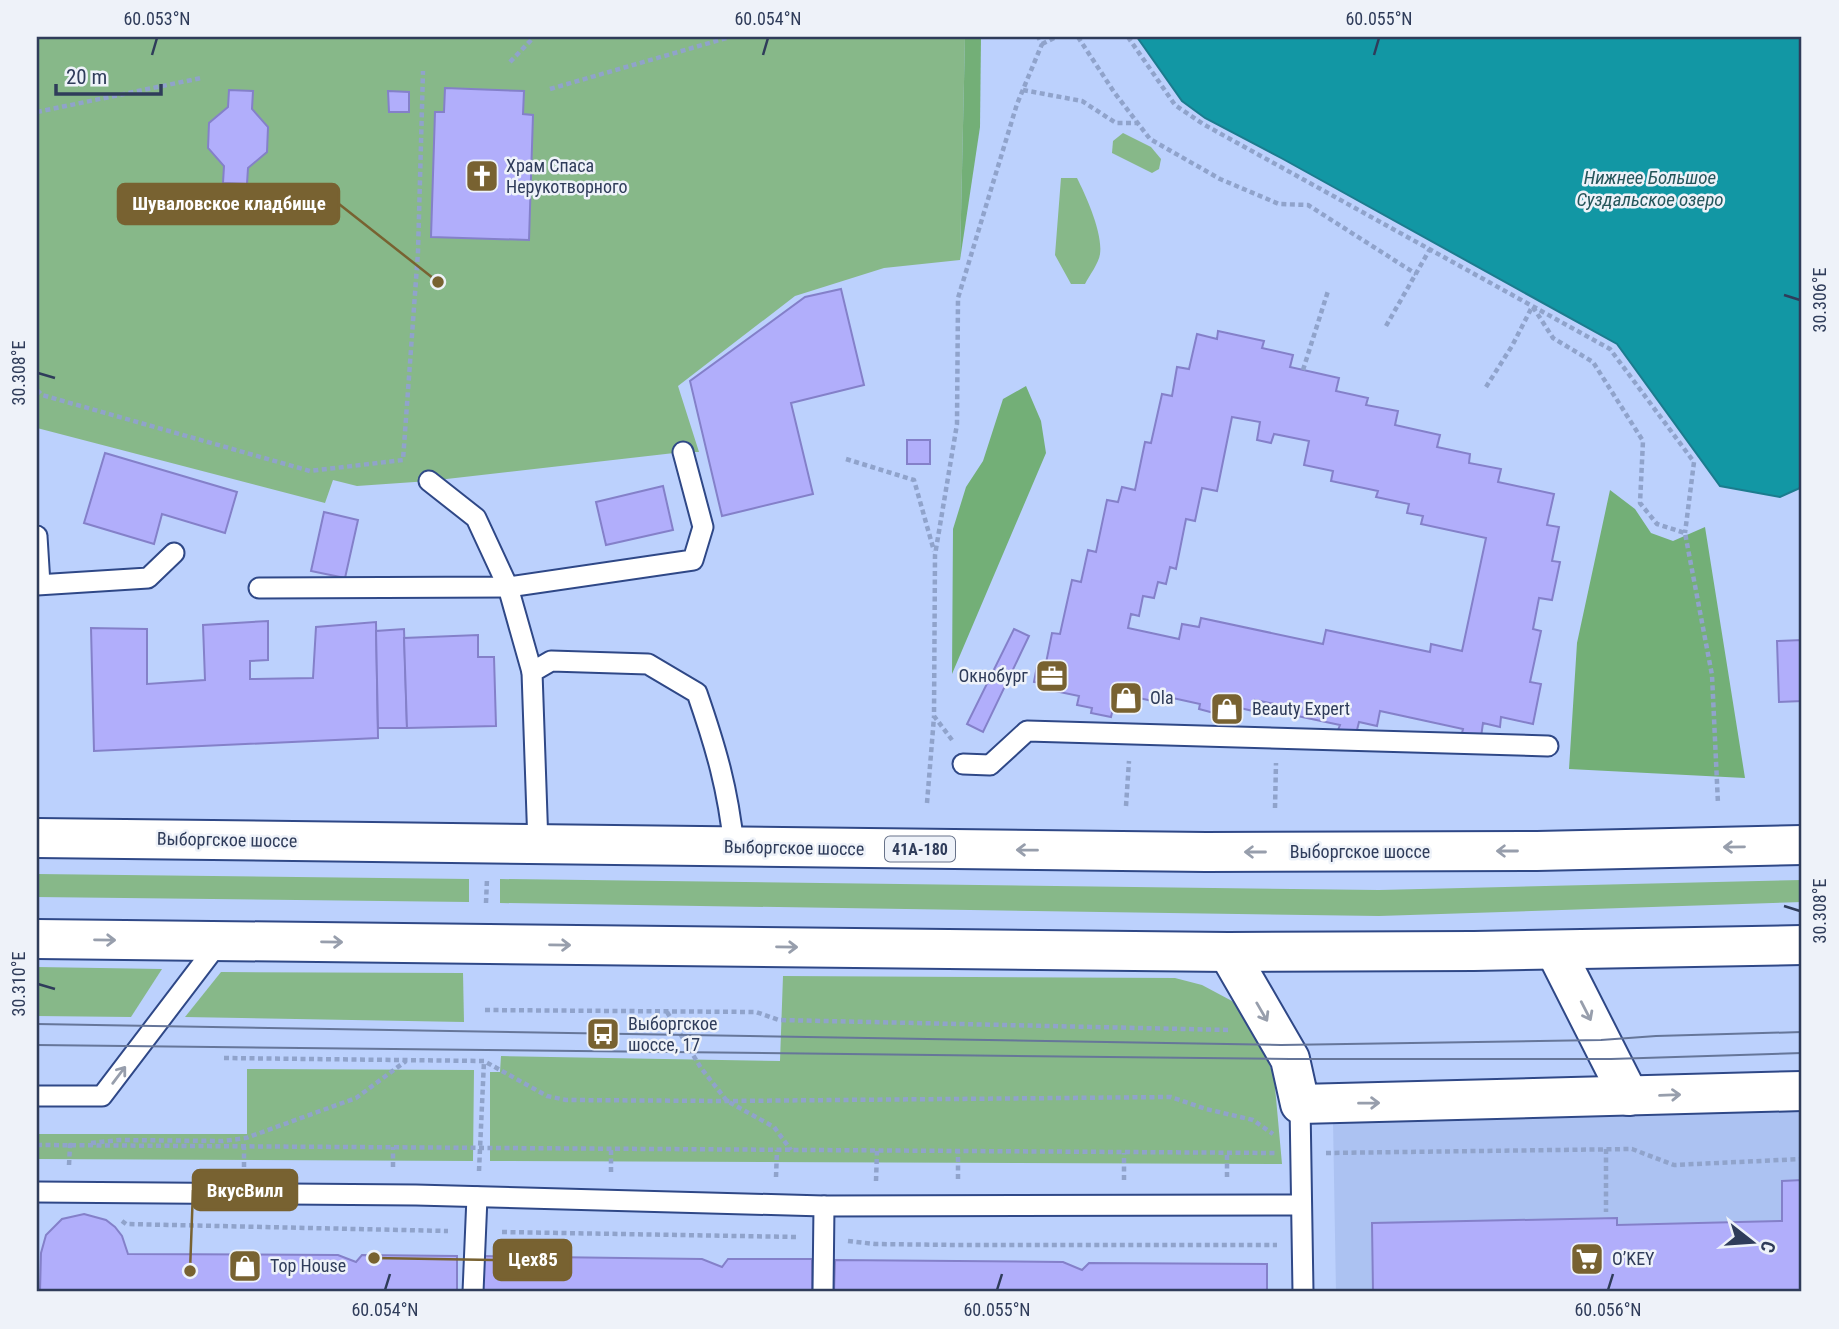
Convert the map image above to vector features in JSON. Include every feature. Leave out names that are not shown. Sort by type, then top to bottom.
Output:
[{"type":"main road","name":"Выборгское шоссе","points":[[37,838],[1384,852],[1802,845]]},
{"type":"main road","points":[[37,939],[1228,952],[1802,945]]},
{"type":"main road","points":[[1555,950],[1629,1096]]},
{"type":"main road","points":[[1228,952],[1290,1059],[1300,1104],[1802,1091]]},
{"type":"lane","points":[[259,588],[508,587],[693,560],[703,527],[683,452]]},
{"type":"lane","points":[[429,481],[476,518],[508,587],[532,672],[538,845]]},
{"type":"lane","points":[[37,536],[38,584],[148,578],[174,553]]},
{"type":"lane","points":[[532,672],[551,661],[648,664],[697,693],[718,753],[729,801],[734,847]]},
{"type":"lane","points":[[962,764],[990,765],[1027,731],[1548,746]]},
{"type":"lane","points":[[37,1096],[102,1097],[220,941]]},
{"type":"lane","points":[[1300,1104],[1303,1292]]},
{"type":"lane","points":[[37,1192],[477,1197],[824,1206],[1301,1205]]},
{"type":"lane","points":[[473,1292],[477,1197]]},
{"type":"lane","points":[[823,1292],[824,1206]]},
{"type":"path","points":[[510,62],[534,37]]},
{"type":"path","points":[[550,89],[730,37]]},
{"type":"path","points":[[1038,37],[1042,44]]},
{"type":"path","points":[[927,803],[934,716],[935,555],[957,424],[958,298],[1017,104],[1042,44],[1056,37]]},
{"type":"path","points":[[1078,37],[1114,92],[1150,139],[1220,178],[1279,204],[1308,205],[1416,274]]},
{"type":"path","points":[[1128,37],[1175,105],[1203,124],[1610,349],[1693,462],[1685,533],[1712,675],[1718,804]]},
{"type":"path","points":[[37,390],[42,395],[310,471],[403,460],[418,252],[423,71]]},
{"type":"path","points":[[37,112],[201,78]]},
{"type":"path","points":[[1023,90],[1082,101],[1116,123],[1138,124]]},
{"type":"path","points":[[1386,326],[1430,249]]},
{"type":"path","points":[[1303,370],[1328,291]]},
{"type":"path","points":[[1486,387],[1533,306]]},
{"type":"path","points":[[1533,306],[1553,338],[1594,362],[1643,441],[1640,503],[1657,524],[1685,533]]},
{"type":"path","points":[[846,459],[914,480],[935,555]]},
{"type":"path","points":[[934,716],[955,744]]},
{"type":"path","points":[[1126,806],[1131,734]]},
{"type":"path","points":[[1275,808],[1276,738]]},
{"type":"path","points":[[486,903],[487,879]]},
{"type":"path","points":[[485,1010],[756,1012],[779,1020],[1273,1030]]},
{"type":"path","points":[[667,1012],[701,1068],[727,1101],[774,1127],[791,1150]]},
{"type":"path","points":[[224,1058],[484,1061],[547,1096],[566,1100],[1171,1097],[1253,1121],[1300,1153]]},
{"type":"path","points":[[70,1145],[119,1140],[246,1138],[356,1098],[406,1060]]},
{"type":"path","points":[[477,1197],[484,1061]]},
{"type":"path","points":[[37,1145],[1300,1153],[1632,1149],[1674,1165],[1802,1158]]},
{"type":"path","points":[[1606,1149],[1606,1212]]},
{"type":"path","points":[[119,1219],[126,1224],[824,1238],[875,1244],[1278,1245],[1278,1257]]},
{"type":"shaded area","points":[[37,37],[965,37],[960,260],[884,268],[795,296],[678,386],[699,452],[429,481],[357,486],[333,480],[325,503],[37,428]]},
{"type":"shaded area","points":[[965,37],[981,37],[980,127],[960,260]]},
{"type":"shaded area","points":[[1123,133],[1151,147],[1161,159],[1159,169],[1152,173],[1112,153],[1113,141]]},
{"type":"shaded area","points":[[1061,178],[1077,178],[1099,236],[1099,258],[1085,284],[1071,284],[1055,255]]},
{"type":"shaded area","points":[[1026,386],[1041,421],[1046,453],[952,674],[953,529],[966,487],[983,461],[1003,399]]},
{"type":"shaded area","points":[[1610,490],[1635,509],[1651,533],[1673,541],[1705,527],[1745,778],[1569,769],[1577,643]]},
{"type":"shaded area","points":[[37,874],[469,879],[469,902],[37,897]]},
{"type":"shaded area","points":[[500,879],[1379,890],[1802,880],[1802,902],[1379,916],[500,903]]},
{"type":"shaded area","points":[[37,967],[162,969],[131,1017],[37,1016]]},
{"type":"shaded area","points":[[221,972],[463,973],[464,1022],[185,1017]]},
{"type":"shaded area","points":[[783,976],[1175,978],[1202,985],[1232,1001],[1251,1020],[1274,1076],[1282,1164],[490,1161],[490,1072],[500,1072],[501,1056],[780,1061]]},
{"type":"shaded area","points":[[247,1069],[474,1070],[473,1161],[37,1159],[37,1134],[247,1134]]},
{"type":"shaded area","points":[[1802,1105],[1802,1292],[1336,1292],[1333,1121]]},
{"type":"water","name":"Нижнее Большое Суздальское озеро","points":[[1137,37],[1802,37],[1802,487],[1780,497],[1720,486],[1617,344],[1205,118],[1182,101]]},
{"type":"building","name":"Храм Спаса Нерукотворного","points":[[445,88],[524,91],[523,114],[533,115],[529,240],[431,237],[435,112],[444,112]]},
{"type":"building","points":[[229,90],[253,91],[252,109],[268,127],[267,152],[248,168],[247,184],[223,183],[224,166],[208,148],[209,123],[228,107]]},
{"type":"building","points":[[388,91],[409,92],[409,112],[389,112]]},
{"type":"building","points":[[841,289],[864,385],[791,403],[813,494],[722,516],[690,381],[805,297]]},
{"type":"building","points":[[1218,331],[1264,341],[1262,348],[1293,355],[1290,367],[1339,378],[1336,391],[1368,398],[1366,405],[1398,411],[1395,425],[1440,435],[1437,447],[1470,454],[1469,463],[1501,469],[1498,482],[1554,494],[1547,525],[1559,527],[1552,561],[1560,562],[1552,600],[1539,598],[1533,629],[1541,631],[1530,682],[1541,684],[1533,724],[1501,717],[1500,727],[1483,723],[1481,737],[1462,733],[1463,729],[1380,711],[1377,726],[1359,722],[1356,734],[1338,730],[1340,725],[1283,713],[1284,706],[1255,700],[1253,711],[1240,708],[1236,722],[1213,717],[1214,713],[1199,709],[1200,704],[1168,697],[1167,704],[1134,697],[1132,707],[1114,704],[1111,717],[1091,713],[1092,708],[1077,705],[1079,696],[1045,689],[1046,684],[1034,682],[1037,666],[1045,668],[1052,633],[1060,634],[1072,580],[1081,582],[1088,550],[1096,552],[1107,500],[1118,502],[1122,487],[1135,490],[1145,442],[1151,443],[1162,394],[1172,396],[1177,367],[1189,369],[1197,334],[1217,339]],"holes":[[[1232,417],[1260,422],[1257,440],[1271,443],[1274,434],[1309,441],[1304,465],[1333,471],[1331,481],[1378,491],[1376,497],[1409,504],[1407,513],[1423,516],[1421,524],[1486,538],[1462,651],[1431,644],[1430,652],[1326,630],[1323,644],[1201,618],[1199,627],[1182,624],[1179,639],[1128,628],[1131,614],[1139,616],[1143,596],[1154,598],[1158,582],[1166,584],[1170,567],[1176,569],[1186,519],[1195,521],[1202,488],[1217,491]]]},
{"type":"building","points":[[907,440],[930,440],[930,464],[907,464]]},
{"type":"building","points":[[105,453],[237,492],[225,533],[162,514],[154,544],[84,523]]},
{"type":"building","points":[[663,486],[673,530],[606,545],[596,502]]},
{"type":"building","points":[[324,512],[358,520],[345,578],[311,571]]},
{"type":"building","points":[[268,621],[268,660],[250,661],[250,679],[313,678],[316,627],[376,622],[378,738],[94,751],[91,628],[147,629],[147,684],[205,680],[203,625]]},
{"type":"building","points":[[404,629],[407,728],[378,728],[376,631]]},
{"type":"building","points":[[1014,629],[1029,636],[983,732],[967,724]]},
{"type":"building","points":[[478,635],[478,657],[494,657],[496,726],[407,728],[404,638]]},
{"type":"building","points":[[1802,640],[1802,701],[1779,702],[1777,641]]},
{"type":"building","name":"O’KEY","points":[[1802,1180],[1802,1292],[1373,1292],[1372,1223],[1617,1218],[1617,1225],[1782,1221],[1782,1181]]},
{"type":"building","points":[[84,1214],[106,1220],[115,1227],[122,1236],[128,1254],[338,1255],[356,1262],[362,1255],[457,1256],[457,1292],[40,1292],[41,1253],[46,1235],[62,1219]]},
{"type":"building","points":[[480,1256],[702,1259],[722,1267],[728,1259],[812,1259],[812,1292],[479,1292]]},
{"type":"building","points":[[835,1260],[1063,1262],[1082,1270],[1089,1263],[1267,1264],[1267,1292],[834,1292]]},
{"type":"tram line","points":[[37,1024],[1281,1045],[1601,1040],[1802,1032]]},
{"type":"tram line","points":[[37,1045],[1290,1059],[1611,1059],[1802,1053]]},
{"type":"place","name":"Храм Спаса Нерукотворного","points":[[482,176]]},
{"type":"place","name":"Шуваловское кладбище","points":[[438,282]]},
{"type":"place","name":"Окнобург","points":[[1052,676]]},
{"type":"place","name":"Ola","points":[[1126,698]]},
{"type":"place","name":"Beauty Expert","points":[[1227,709]]},
{"type":"place","name":"Выборгское шоссе, 17","points":[[603,1034]]},
{"type":"place","name":"Цех85","points":[[374,1258]]},
{"type":"place","name":"O’KEY","points":[[1587,1259]]},
{"type":"place","name":"Top House","points":[[245,1266]]},
{"type":"place","name":"ВкусВилл","points":[[190,1271]]}]
